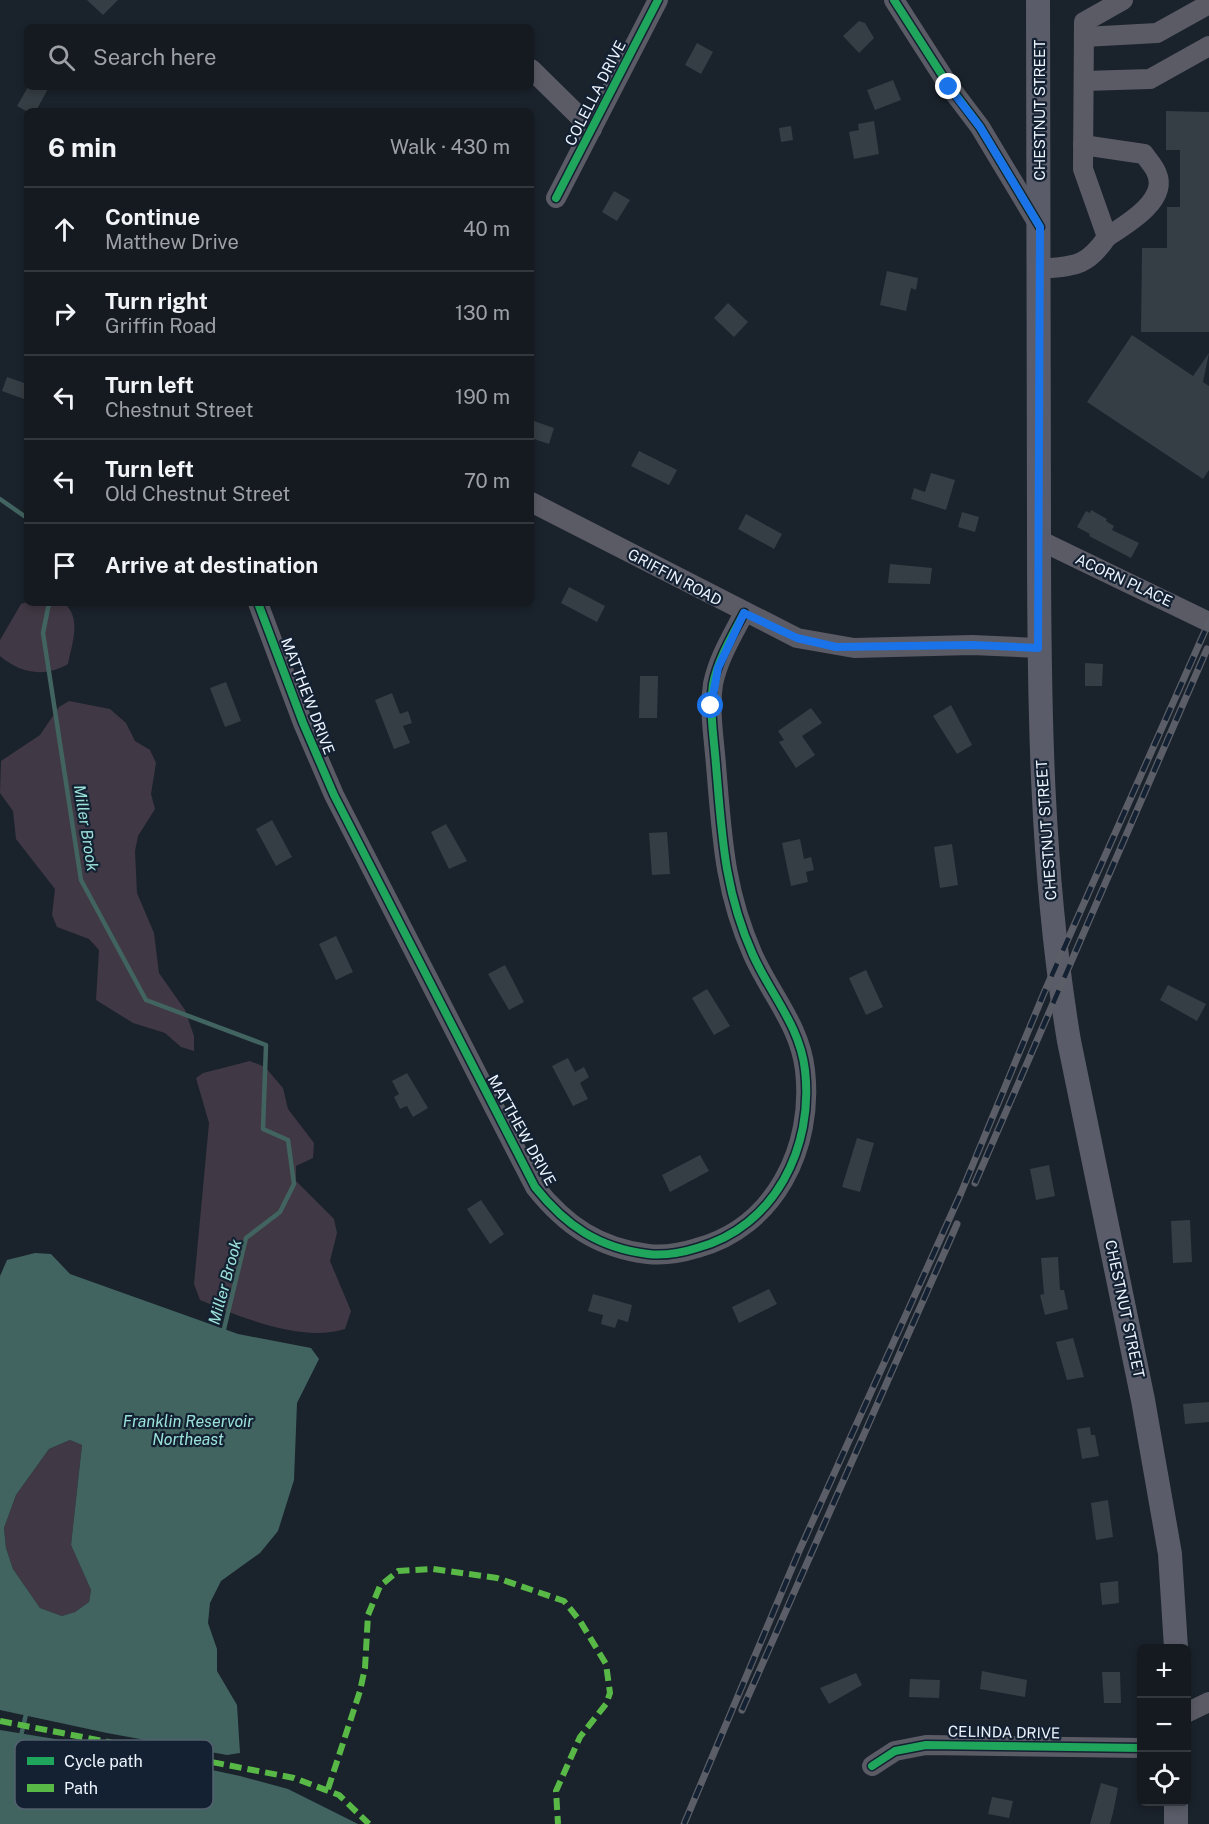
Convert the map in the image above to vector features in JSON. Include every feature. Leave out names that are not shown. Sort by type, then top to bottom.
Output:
[{"type":"main road","name":"CHESTNUT STREET","points":[[1038,0],[1040,227],[1038,648],[1044,844],[1061,994],[1145,1411],[1170,1554],[1176,1644]]},
{"type":"main road","points":[[1176,1806],[1176,1824]]},
{"type":"street","name":"COLELLA DRIVE","points":[[556,198],[658,0]]},
{"type":"street","points":[[894,0],[949,87],[980,127],[1040,227]]},
{"type":"street","points":[[1107,237],[1083,169],[1084,22],[1123,0]]},
{"type":"street","points":[[1084,37],[1157,33],[1209,4]]},
{"type":"street","points":[[1084,81],[1150,79],[1209,46]]},
{"type":"street","points":[[534,72],[592,129]]},
{"type":"street","points":[[1039,269],[1078,265],[1093,256],[1107,237],[1134,219],[1153,199],[1158,187],[1157,173],[1144,154],[1083,145]]},
{"type":"street","name":"GRIFFIN ROAD","points":[[534,504],[744,613],[797,638],[836,647],[972,645],[1038,648]]},
{"type":"street","name":"ACORN PLACE","points":[[1039,540],[1209,622]]},
{"type":"street","name":"MATTHEW DRIVE","points":[[259,606],[303,723],[334,795],[535,1187],[555,1211],[586,1235],[612,1247],[657,1255],[703,1246],[730,1234],[748,1221],[782,1186],[796,1156],[802,1134],[806,1084],[801,1047],[742,929],[731,897],[724,858],[711,706],[718,668],[744,613]]},
{"type":"street","points":[[1191,1711],[1209,1702]]},
{"type":"street","name":"CELINDA DRIVE","points":[[872,1766],[895,1751],[926,1745],[1137,1748]]},
{"type":"shaded area","points":[[24,603],[24,606],[67,606],[70,609],[74,632],[68,664],[50,671],[32,672],[0,656],[0,640],[21,604]]},
{"type":"shaded area","points":[[69,701],[110,709],[126,723],[135,741],[150,750],[156,763],[151,794],[155,809],[138,836],[135,851],[137,893],[154,933],[159,973],[185,1010],[194,1036],[194,1051],[181,1047],[165,1033],[133,1023],[96,1000],[99,950],[89,939],[57,927],[52,915],[55,889],[16,839],[13,811],[0,793],[1,761],[40,735],[59,707]]},
{"type":"shaded area","points":[[250,1061],[265,1067],[283,1088],[288,1109],[314,1143],[313,1158],[296,1166],[296,1181],[334,1219],[337,1233],[330,1261],[351,1311],[345,1329],[310,1333],[271,1326],[200,1300],[194,1284],[209,1123],[196,1078],[203,1073]]},
{"type":"shaded area","points":[[70,1440],[82,1445],[71,1545],[91,1590],[89,1602],[75,1612],[62,1616],[40,1608],[13,1569],[6,1548],[4,1528],[16,1495],[49,1449]]},
{"type":"water","name":"Franklin Reservoir Northeast","points":[[35,1253],[51,1254],[70,1274],[238,1334],[311,1348],[319,1359],[297,1403],[294,1480],[278,1531],[260,1553],[221,1581],[210,1603],[208,1623],[217,1649],[217,1671],[237,1705],[240,1753],[227,1755],[213,1752],[213,1740],[145,1740],[0,1710],[0,1276],[7,1260]],"holes":[[[70,1440],[82,1445],[71,1545],[91,1590],[89,1602],[75,1612],[62,1616],[40,1608],[13,1569],[6,1548],[4,1528],[16,1495],[49,1449]]]},
{"type":"water","points":[[0,1730],[61,1740],[15,1740],[15,1809],[213,1809],[213,1770],[288,1789],[358,1824],[0,1824]]},
{"type":"building","points":[[87,0],[118,0],[103,15]]},
{"type":"building","points":[[859,21],[865,23],[874,38],[859,53],[843,36]]},
{"type":"building","points":[[697,43],[713,52],[701,74],[685,65]]},
{"type":"building","points":[[893,80],[901,100],[875,110],[867,90]]},
{"type":"building","points":[[26,90],[47,90],[38,108],[24,108],[24,110],[17,106]]},
{"type":"building","points":[[1166,111],[1209,112],[1209,332],[1141,332],[1142,248],[1167,248],[1167,207],[1180,207],[1180,150],[1166,150]]},
{"type":"building","points":[[874,121],[879,154],[854,159],[849,132],[859,130],[858,124]]},
{"type":"building","points":[[791,126],[793,140],[781,142],[779,128]]},
{"type":"building","points":[[614,191],[630,200],[617,221],[602,212]]},
{"type":"building","points":[[887,271],[918,278],[916,290],[911,288],[906,311],[880,305]]},
{"type":"building","points":[[728,303],[748,322],[734,337],[714,318]]},
{"type":"building","points":[[1132,335],[1193,376],[1209,353],[1203,382],[1209,386],[1209,470],[1203,479],[1087,402]]},
{"type":"building","points":[[7,377],[24,383],[24,399],[2,391]]},
{"type":"building","points":[[534,421],[554,428],[549,444],[534,439]]},
{"type":"building","points":[[639,451],[677,470],[669,485],[631,466]]},
{"type":"building","points":[[931,473],[955,480],[946,510],[911,499],[914,488],[925,492]]},
{"type":"building","points":[[1091,510],[1107,519],[1106,521],[1114,526],[1112,530],[1139,543],[1131,558],[1089,536],[1090,534],[1077,527],[1086,511],[1090,513]]},
{"type":"building","points":[[962,512],[979,517],[975,532],[958,527]]},
{"type":"building","points":[[746,514],[782,534],[774,549],[738,529]]},
{"type":"building","points":[[890,564],[932,568],[930,584],[888,583]]},
{"type":"building","points":[[569,587],[605,606],[597,622],[561,603]]},
{"type":"building","points":[[1085,663],[1103,664],[1102,686],[1085,686]]},
{"type":"building","points":[[640,676],[658,676],[657,718],[639,718]]},
{"type":"building","points":[[226,682],[241,721],[225,727],[210,688]]},
{"type":"building","points":[[392,693],[400,714],[408,711],[412,723],[403,726],[410,743],[394,749],[375,700]]},
{"type":"building","points":[[951,705],[972,745],[957,754],[933,716]]},
{"type":"building","points":[[811,708],[822,723],[802,736],[815,755],[796,768],[779,742],[784,740],[778,731]]},
{"type":"building","points":[[272,820],[292,857],[276,866],[256,829]]},
{"type":"building","points":[[446,824],[467,861],[449,869],[431,832]]},
{"type":"building","points":[[667,832],[670,874],[652,875],[649,833]]},
{"type":"building","points":[[800,839],[804,859],[811,857],[814,870],[806,872],[808,882],[791,886],[782,843]]},
{"type":"building","points":[[952,844],[958,885],[940,888],[934,847]]},
{"type":"building","points":[[336,936],[353,972],[336,980],[319,944]]},
{"type":"building","points":[[505,965],[524,1002],[509,1010],[488,974]]},
{"type":"building","points":[[866,970],[883,1007],[866,1015],[849,978]]},
{"type":"building","points":[[1168,985],[1206,1004],[1197,1021],[1160,1000]]},
{"type":"building","points":[[707,989],[730,1026],[714,1035],[692,998]]},
{"type":"building","points":[[568,1058],[575,1072],[584,1067],[589,1077],[580,1083],[588,1099],[573,1106],[552,1066]]},
{"type":"building","points":[[407,1073],[428,1108],[413,1117],[407,1106],[400,1109],[394,1097],[399,1094],[392,1081]]},
{"type":"building","points":[[857,1138],[874,1143],[860,1192],[842,1187]]},
{"type":"building","points":[[700,1155],[709,1171],[670,1192],[662,1175]]},
{"type":"building","points":[[1049,1165],[1055,1196],[1036,1200],[1030,1169]]},
{"type":"building","points":[[481,1200],[504,1234],[490,1244],[467,1209]]},
{"type":"building","points":[[1190,1220],[1192,1262],[1173,1263],[1171,1221]]},
{"type":"building","points":[[1058,1257],[1060,1290],[1064,1290],[1068,1309],[1045,1315],[1040,1295],[1044,1294],[1041,1258]]},
{"type":"building","points":[[769,1289],[777,1304],[739,1323],[732,1307]]},
{"type":"building","points":[[593,1294],[632,1305],[628,1322],[618,1319],[615,1328],[601,1324],[603,1315],[588,1311]]},
{"type":"building","points":[[1073,1338],[1084,1377],[1067,1380],[1056,1342]]},
{"type":"building","points":[[1209,1402],[1209,1422],[1185,1424],[1183,1404]]},
{"type":"building","points":[[1090,1427],[1091,1435],[1095,1435],[1099,1456],[1082,1459],[1077,1429]]},
{"type":"building","points":[[1108,1500],[1113,1537],[1096,1540],[1091,1503]]},
{"type":"building","points":[[1118,1581],[1119,1603],[1102,1605],[1100,1583]]},
{"type":"building","points":[[982,1671],[1027,1680],[1025,1697],[980,1689]]},
{"type":"building","points":[[1102,1672],[1120,1672],[1121,1703],[1104,1703]]},
{"type":"building","points":[[856,1673],[862,1685],[829,1704],[820,1688]]},
{"type":"building","points":[[910,1679],[940,1680],[939,1698],[909,1697]]},
{"type":"building","points":[[1101,1783],[1118,1788],[1113,1813],[1110,1824],[1090,1824]]},
{"type":"building","points":[[992,1797],[1013,1801],[1009,1818],[988,1814]]},
{"type":"waterway","name":"Miller Brook","points":[[0,499],[24,516]]},
{"type":"waterway","name":"Miller Brook","points":[[48,606],[43,633],[81,880],[146,1000],[266,1045],[263,1129],[288,1140],[294,1184],[280,1212],[246,1238],[223,1333]]},
{"type":"waterway","name":"Miller Brook","points":[[20,1740],[27,1710]]},
{"type":"railway","points":[[684,1824],[800,1549],[961,1193],[1044,993],[1209,622]]},
{"type":"railway","points":[[975,1183],[1207,649]]},
{"type":"railway","points":[[742,1710],[957,1224]]},
{"type":"marked path","points":[[328,1789],[360,1691],[365,1668],[368,1615],[380,1586],[398,1571],[433,1569],[497,1578],[564,1601],[580,1621],[606,1664],[610,1693],[606,1704],[580,1737],[556,1791],[558,1824]]},
{"type":"marked path","points":[[0,1721],[98,1740]]},
{"type":"marked path","points":[[213,1762],[294,1778],[339,1795],[369,1824]]},
{"type":"cycle path","points":[[556,198],[658,0]]},
{"type":"cycle path","points":[[894,0],[949,86],[980,127],[1040,227]]},
{"type":"cycle path","points":[[259,606],[303,723],[334,795],[535,1187],[559,1213],[585,1233],[614,1246],[654,1255],[673,1254],[697,1248],[724,1237],[748,1222],[768,1203],[784,1180],[795,1155],[803,1127],[806,1099],[802,1054],[791,1025],[760,970],[743,931],[730,885],[723,839],[712,724],[712,694],[718,666],[744,613]]},
{"type":"cycle path","points":[[872,1766],[895,1751],[926,1745],[1137,1748]]},
{"type":"route","points":[[711,706],[713,684],[724,651],[744,613],[797,638],[836,647],[972,645],[1038,648],[1040,227],[980,127],[949,87]]}]
